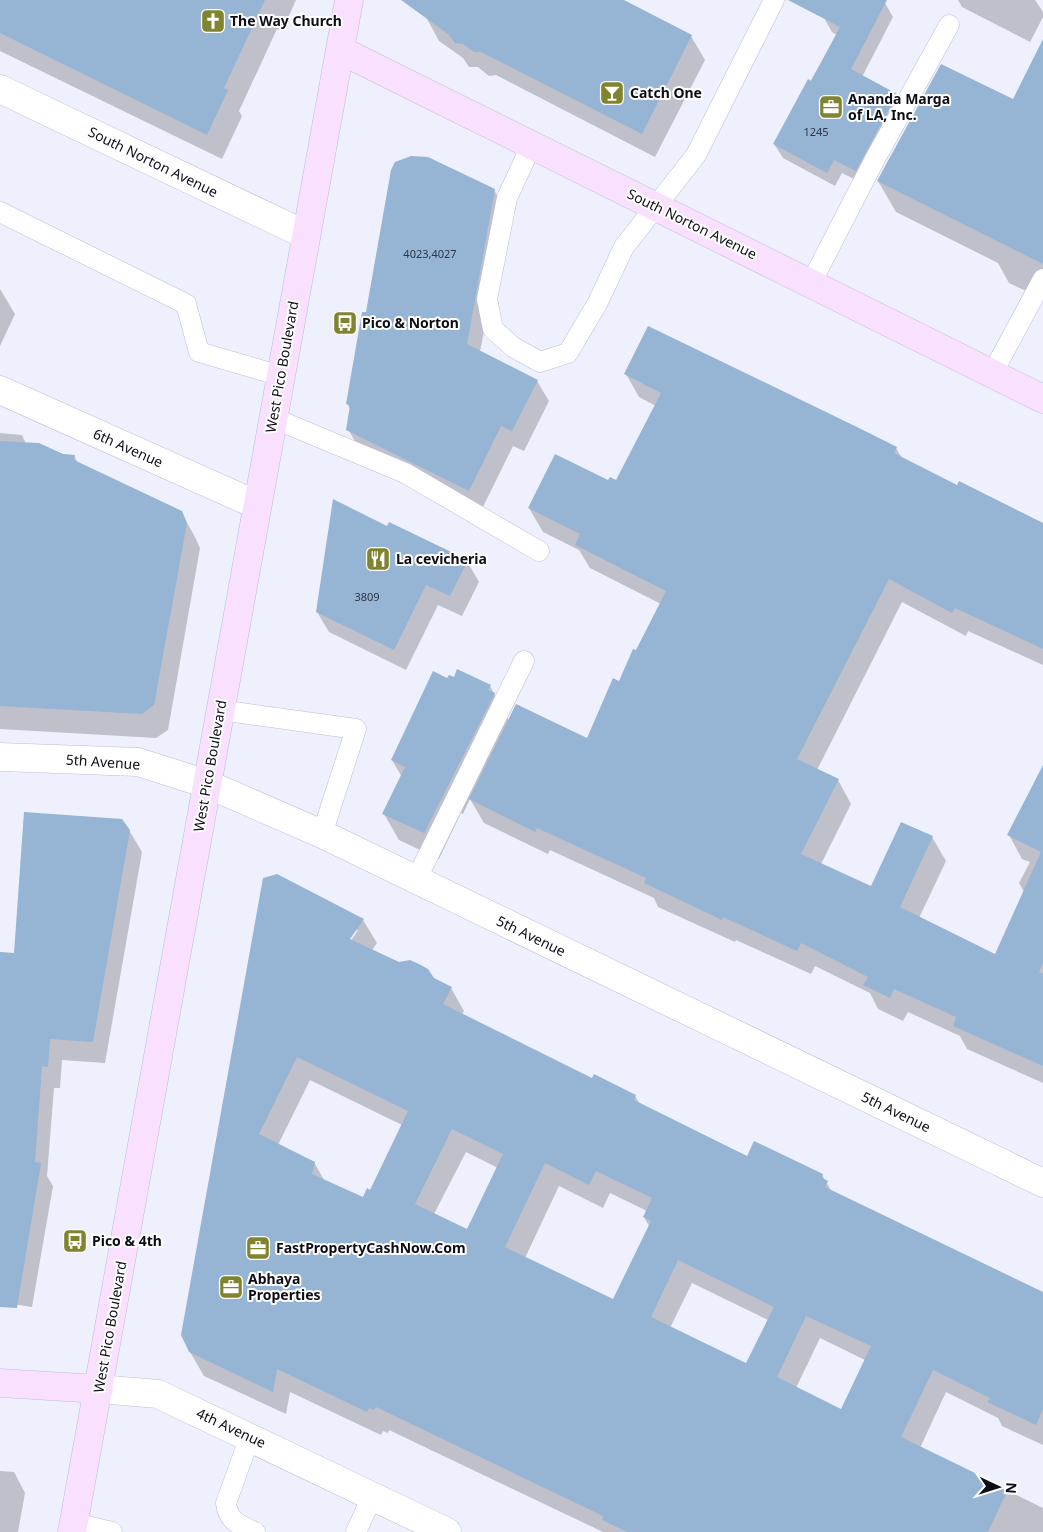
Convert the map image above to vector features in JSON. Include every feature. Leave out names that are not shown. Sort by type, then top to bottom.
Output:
[{"type":"main road","name":"West Pico Boulevard","points":[[73,1528],[349,0]]},
{"type":"main road","name":"South Norton Avenue","points":[[340,50],[1043,399]]},
{"type":"main road","name":"4th Avenue","points":[[0,1383],[99,1389]]},
{"type":"street","name":"South Norton Avenue","points":[[0,89],[306,235]]},
{"type":"street","name":"6th Avenue","points":[[0,390],[257,505]]},
{"type":"street","name":"5th Avenue","points":[[0,757],[138,762],[207,784],[322,834],[1043,1183]]},
{"type":"street","name":"4th Avenue","points":[[99,1389],[158,1394],[447,1532]]},
{"type":"lane","points":[[531,146],[507,198],[487,299],[493,329],[513,347],[540,362],[568,353],[597,304],[624,246],[696,155],[774,0]]},
{"type":"lane","points":[[811,283],[875,159],[949,25]]},
{"type":"lane","points":[[0,212],[186,304],[199,352],[281,376]]},
{"type":"lane","points":[[992,374],[1043,279]]},
{"type":"lane","points":[[273,418],[405,473],[539,551]]},
{"type":"lane","points":[[416,880],[524,661]]},
{"type":"lane","points":[[220,710],[356,729],[322,834]]},
{"type":"lane","points":[[250,1437],[226,1503],[231,1527],[254,1532]]},
{"type":"lane","points":[[356,1532],[372,1497]]},
{"type":"lane","points":[[73,1528],[112,1532]]},
{"type":"building","points":[[0,0],[265,0],[224,88],[228,90],[207,135],[0,33]]},
{"type":"building","name":"Catch One","points":[[401,0],[624,0],[692,35],[642,134],[481,52],[474,52],[463,44],[455,43],[448,34]]},
{"type":"building","points":[[788,0],[887,0],[851,69],[897,94],[856,171],[834,160],[827,173],[773,144],[808,79],[811,81],[840,27]]},
{"type":"building","points":[[1043,39],[1043,264],[877,181],[941,64],[1013,99]]},
{"type":"building","points":[[411,156],[428,157],[495,189],[467,344],[538,380],[512,431],[501,426],[469,491],[346,430],[350,405],[346,404],[362,312],[366,312],[391,170],[395,162]]},
{"type":"building","points":[[648,326],[897,447],[894,453],[957,485],[959,481],[1043,523],[1043,649],[955,608],[952,613],[889,579],[797,759],[839,779],[801,854],[871,886],[901,822],[933,836],[900,907],[995,954],[1041,852],[1007,835],[1043,765],[1043,963],[1039,972],[1043,974],[1043,1066],[953,1026],[956,1017],[894,989],[890,998],[863,985],[868,977],[801,943],[797,951],[723,917],[722,920],[644,883],[646,878],[537,828],[535,832],[469,799],[516,704],[587,738],[613,678],[619,681],[633,649],[636,650],[666,591],[575,545],[580,534],[528,508],[555,454],[608,480],[610,477],[616,480],[661,393],[624,374]]},
{"type":"building","points":[[0,441],[39,443],[63,454],[75,455],[74,460],[182,511],[187,523],[154,705],[142,714],[0,706]]},
{"type":"building","points":[[333,499],[387,526],[389,522],[468,560],[450,596],[426,585],[394,650],[316,612]]},
{"type":"building","points":[[457,669],[491,685],[488,690],[495,693],[424,833],[382,814],[405,767],[391,760],[433,671],[447,678],[449,675],[454,677]]},
{"type":"building","points":[[24,812],[122,819],[130,830],[93,1042],[50,1039],[48,1067],[42,1066],[35,1162],[41,1163],[17,1308],[0,1307],[0,952],[14,953]]},
{"type":"building","points":[[277,874],[364,919],[350,939],[399,962],[410,960],[428,969],[434,978],[452,987],[443,1004],[592,1078],[594,1074],[636,1095],[634,1100],[747,1156],[754,1141],[823,1174],[822,1178],[828,1181],[825,1187],[1043,1292],[1043,1409],[1036,1425],[987,1402],[990,1398],[933,1370],[901,1437],[1008,1489],[988,1532],[627,1532],[602,1520],[603,1516],[376,1407],[374,1410],[369,1408],[367,1412],[277,1369],[273,1392],[189,1352],[181,1335],[263,878]],"holes":[[[297,1057],[408,1111],[370,1190],[367,1188],[363,1197],[312,1174],[315,1162],[259,1134]],[[452,1129],[503,1154],[467,1229],[415,1204]],[[545,1163],[589,1185],[596,1171],[652,1198],[643,1217],[651,1221],[613,1299],[505,1247]],[[678,1260],[774,1307],[746,1363],[651,1317]],[[806,1316],[871,1346],[841,1409],[777,1377]]]},
{"type":"place","name":"The Way Church","points":[[213,21]]},
{"type":"place","name":"Catch One","points":[[612,93]]},
{"type":"place","name":"Ananda Marga of LA, Inc.","points":[[831,107]]},
{"type":"place","name":"Pico & Norton","points":[[345,323]]},
{"type":"place","name":"La cevicheria","points":[[378,559]]},
{"type":"place","name":"Pico & 4th","points":[[75,1241]]},
{"type":"place","name":"FastPropertyCashNow.Com","points":[[258,1248]]},
{"type":"place","name":"Abhaya Properties","points":[[231,1287]]}]
